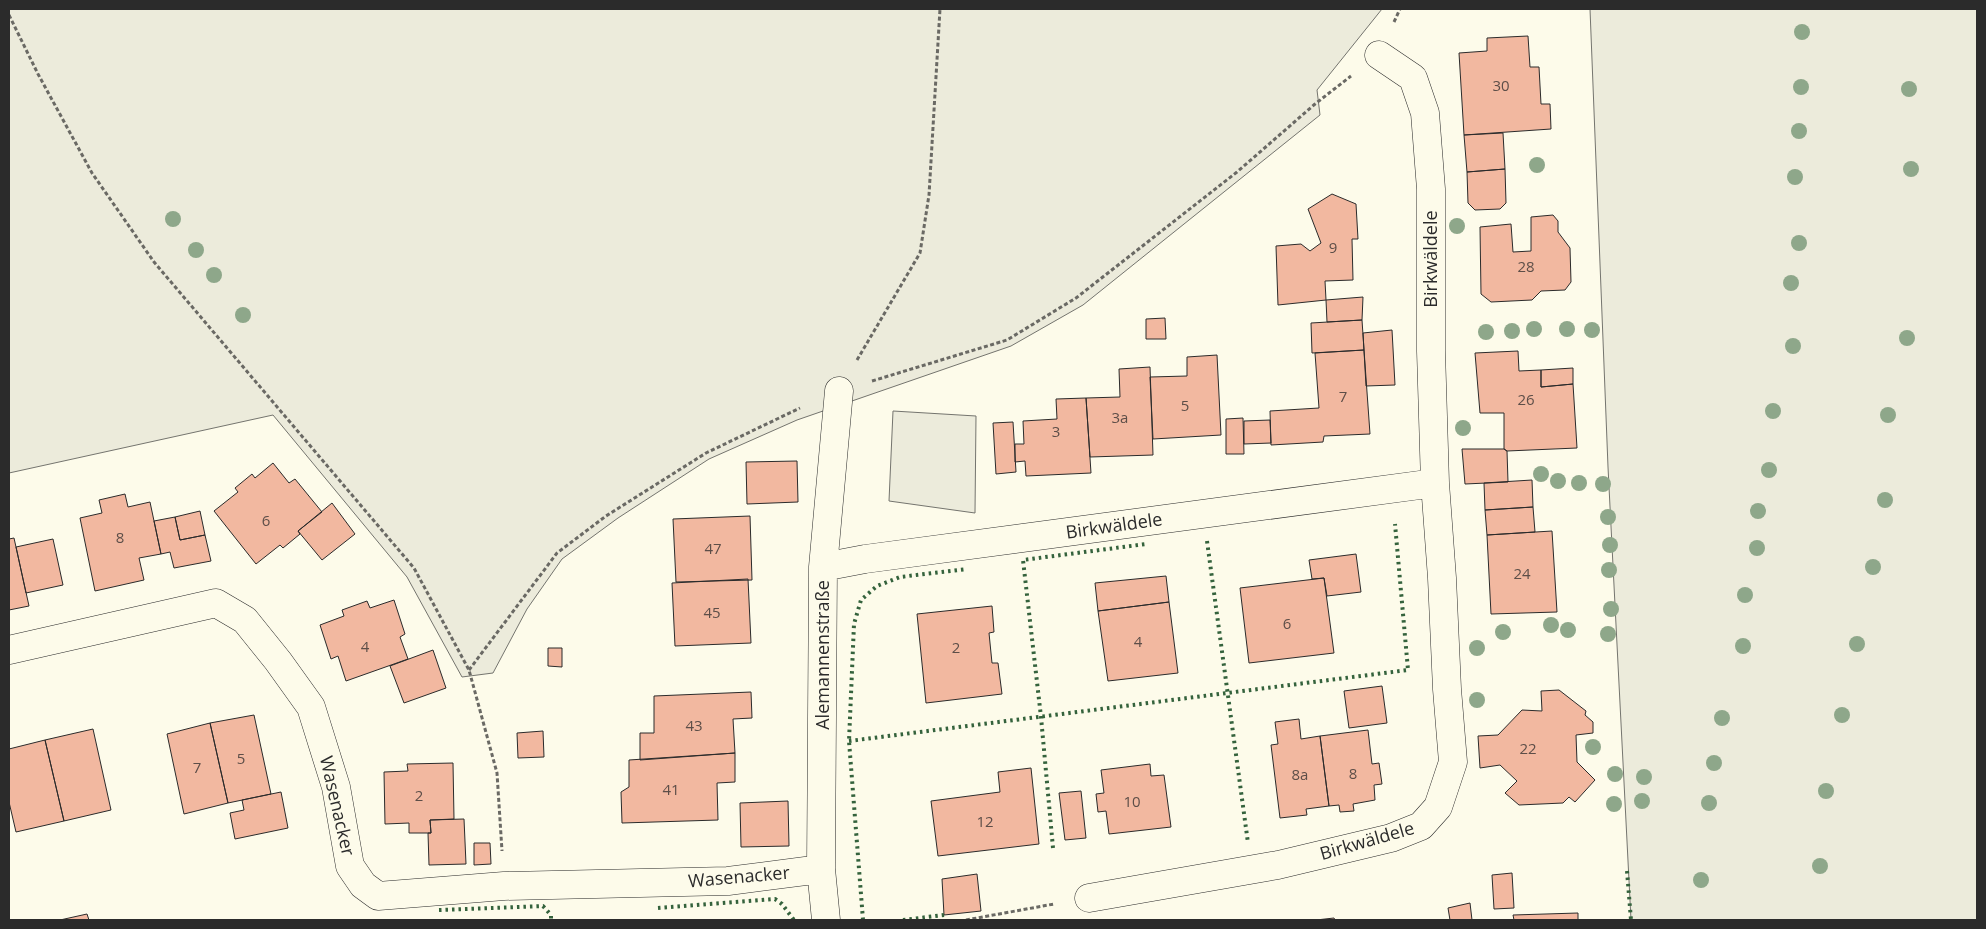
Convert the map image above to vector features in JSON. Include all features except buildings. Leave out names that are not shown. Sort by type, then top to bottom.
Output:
[{"type":"street","name":"Birkwäldele","points":[[1089,898],[1278,865],[1391,838],[1421,826],[1438,807],[1454,762],[1447,689],[1435,483],[1431,351],[1432,189],[1425,112],[1413,78],[1380,55]]},
{"type":"street","name":"Alemannenstraße","points":[[826,920],[821,869],[823,567],[839,391]]},
{"type":"street","name":"Birkwäldele","points":[[823,567],[865,559],[1435,483]]},
{"type":"street","name":"Wasenacker","points":[[9,650],[216,604],[245,620],[278,661],[311,707],[336,787],[350,866],[362,885],[378,896],[504,886],[728,881],[821,869]]},
{"type":"path","points":[[839,391],[920,253],[929,195],[940,9]]},
{"type":"path","points":[[9,14],[38,74],[92,173],[154,262],[414,568],[469,670],[497,773],[504,886]]},
{"type":"path","points":[[469,670],[557,553],[606,516],[706,452],[839,391],[1007,340],[1076,298],[1237,172],[1314,104],[1380,55]]},
{"type":"path","points":[[966,920],[1089,898]]},
{"type":"shaded area","points":[[9,9],[1382,9],[1317,90],[1320,115],[1083,305],[1011,346],[797,420],[709,459],[618,518],[562,559],[527,609],[493,673],[462,677],[407,577],[273,415],[9,473]]},
{"type":"shaded area","points":[[1590,9],[1977,9],[1977,920],[1631,920],[1608,467]]},
{"type":"shaded area","points":[[893,411],[976,416],[975,513],[889,501]]},
{"type":"hedge","points":[[849,741],[1408,670],[1395,524]]},
{"type":"hedge","points":[[1207,541],[1248,843]]},
{"type":"hedge","points":[[1053,848],[1041,717],[1023,560],[1146,544]]},
{"type":"hedge","points":[[863,920],[849,741],[854,624],[861,600],[877,586],[900,577],[967,569]]},
{"type":"hedge","points":[[1627,871],[1631,920]]},
{"type":"hedge","points":[[658,908],[775,899],[782,904],[794,920]]},
{"type":"hedge","points":[[439,910],[543,906],[551,915],[551,920]]},
{"type":"hedge","points":[[903,920],[944,915]]}]
